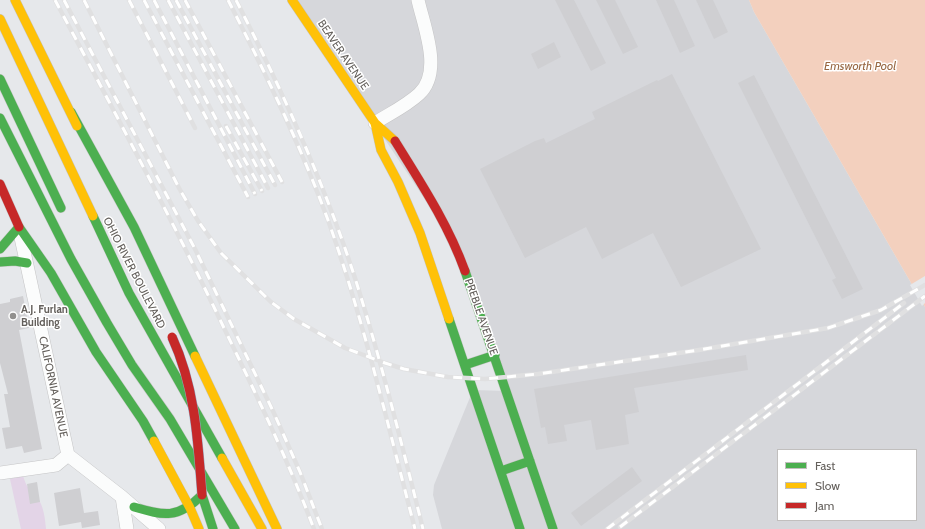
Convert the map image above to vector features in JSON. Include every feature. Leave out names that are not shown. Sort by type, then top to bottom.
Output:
[{"type":"main road","points":[[16,0],[71,112],[120,221]]},
{"type":"main road","name":"BEAVER AVENUE","points":[[292,0],[375,123]]},
{"type":"main road","name":"OHIO RIVER BOULEVARD","points":[[0,19],[129,293],[262,529]]},
{"type":"main road","points":[[0,79],[64,216]]},
{"type":"main road","points":[[71,112],[134,227],[276,529]]},
{"type":"main road","points":[[0,118],[68,252],[107,323],[132,365],[170,419]]},
{"type":"main road","points":[[375,123],[381,150],[398,182],[420,233],[520,529]]},
{"type":"main road","name":"PREBLE AVENUE","points":[[375,123],[394,140],[432,200],[456,246],[554,529]]},
{"type":"main road","name":"CALIFORNIA AVENUE","points":[[0,184],[19,227]]},
{"type":"main road","points":[[0,249],[19,227],[51,273],[96,352],[199,502],[213,529]]},
{"type":"main road","points":[[0,262],[15,260],[27,263]]},
{"type":"main road","points":[[101,293],[170,419],[235,529]]},
{"type":"main road","points":[[170,333],[186,370],[193,400],[198,438],[199,529]]},
{"type":"main road","points":[[464,365],[495,355]]},
{"type":"main road","points":[[501,471],[530,460]]},
{"type":"main road","points":[[134,507],[157,514],[171,515],[199,502]]},
{"type":"street","points":[[375,123],[419,94],[429,79],[431,62],[418,0]]},
{"type":"street","name":"CALIFORNIA AVENUE","points":[[19,227],[68,455]]},
{"type":"street","points":[[0,473],[56,465],[68,455],[160,529]]},
{"type":"street","points":[[122,497],[127,529]]},
{"type":"shaded area","points":[[292,0],[749,0],[754,12],[925,307],[925,529],[442,529],[433,495],[434,485],[473,390],[507,391],[456,246]]},
{"type":"shaded area","points":[[23,476],[28,487],[41,504],[46,529],[21,529],[10,479]]},
{"type":"water","name":"Emsworth Pool","points":[[749,0],[925,0],[925,307],[754,12]]},
{"type":"pier","points":[[925,276],[925,303],[922,306],[910,285]]},
{"type":"building","points":[[555,0],[574,0],[606,63],[591,71]]},
{"type":"building","points":[[596,0],[615,0],[638,47],[623,54]]},
{"type":"building","points":[[656,0],[674,0],[695,46],[680,53]]},
{"type":"building","points":[[696,0],[713,0],[728,32],[714,39]]},
{"type":"building","points":[[554,42],[561,57],[538,69],[531,54]]},
{"type":"building","points":[[672,74],[761,249],[681,287],[653,233],[602,259],[586,227],[525,258],[480,169],[535,141],[544,138],[546,143],[595,119],[592,112]]},
{"type":"building","points":[[754,75],[863,289],[842,299],[832,280],[836,278],[738,83]]},
{"type":"building","points":[[23,296],[29,328],[19,330],[42,449],[24,453],[22,446],[6,449],[2,428],[10,427],[4,394],[8,394],[0,363],[0,304],[10,302],[10,299]]},
{"type":"building","points":[[746,355],[748,370],[634,388],[639,412],[625,415],[629,444],[596,450],[591,420],[564,425],[567,441],[548,444],[545,427],[541,428],[534,389]]},
{"type":"building","points":[[632,467],[642,481],[581,526],[571,513]]},
{"type":"building","points":[[37,482],[40,502],[30,504],[27,484]]},
{"type":"building","points":[[80,488],[84,513],[98,511],[100,525],[82,528],[81,522],[59,526],[54,493]]},
{"type":"railway","points":[[55,0],[141,163],[204,287],[271,427],[314,529]]},
{"type":"railway","points":[[64,0],[195,249],[273,411],[300,472],[322,529]]},
{"type":"railway","points":[[84,0],[179,188],[198,221],[221,253],[271,302],[294,319],[345,348],[385,363],[404,369],[448,377],[485,379],[538,374],[699,350],[828,328],[881,310],[925,285]]},
{"type":"railway","points":[[129,0],[195,128]]},
{"type":"railway","points":[[144,0],[248,197]]},
{"type":"railway","points":[[154,0],[255,194]]},
{"type":"railway","points":[[168,0],[268,188]]},
{"type":"railway","points":[[176,0],[275,185]]},
{"type":"railway","points":[[185,0],[282,182]]},
{"type":"railway","points":[[228,0],[281,108],[306,164],[328,220],[364,335],[415,529]]},
{"type":"railway","points":[[236,0],[286,102],[316,172],[343,242],[365,309],[423,529]]},
{"type":"railway","points":[[226,126],[262,191]]},
{"type":"railway","points":[[620,527],[925,296]]},
{"type":"railway","points":[[607,529],[904,303]]},
{"type":"traffic: fast","points":[[0,79],[61,208]]},
{"type":"traffic: fast","points":[[71,112],[134,227],[195,356]]},
{"type":"traffic: fast","points":[[0,118],[71,259],[107,323],[132,365],[170,419],[235,529]]},
{"type":"traffic: fast","points":[[93,216],[129,293],[222,458]]},
{"type":"traffic: fast","points":[[0,249],[19,227],[51,273],[96,352],[143,421],[154,441]]},
{"type":"traffic: fast","points":[[0,262],[15,261],[27,263]]},
{"type":"traffic: fast","points":[[465,271],[553,529]]},
{"type":"traffic: fast","points":[[449,319],[520,529]]},
{"type":"traffic: fast","points":[[465,365],[495,355]]},
{"type":"traffic: fast","points":[[501,471],[530,461]]},
{"type":"traffic: fast","points":[[134,507],[162,513],[178,512],[193,503],[202,495],[213,529]]},
{"type":"traffic: slow","points":[[15,0],[77,126]]},
{"type":"traffic: slow","points":[[292,0],[375,123],[395,141]]},
{"type":"traffic: slow","points":[[0,19],[93,216]]},
{"type":"traffic: slow","points":[[375,123],[381,150],[398,182],[420,233],[449,319]]},
{"type":"traffic: slow","points":[[195,356],[277,529]]},
{"type":"traffic: slow","points":[[154,441],[190,508],[199,529]]},
{"type":"traffic: slow","points":[[222,458],[262,529]]},
{"type":"traffic: jam","points":[[395,141],[442,220],[451,237],[465,271]]},
{"type":"traffic: jam","points":[[0,184],[19,227]]},
{"type":"traffic: jam","points":[[172,337],[180,356],[191,394],[197,434],[202,495]]},
{"type":"place","name":"A.J. Furlan Building","points":[[13,316]]}]
